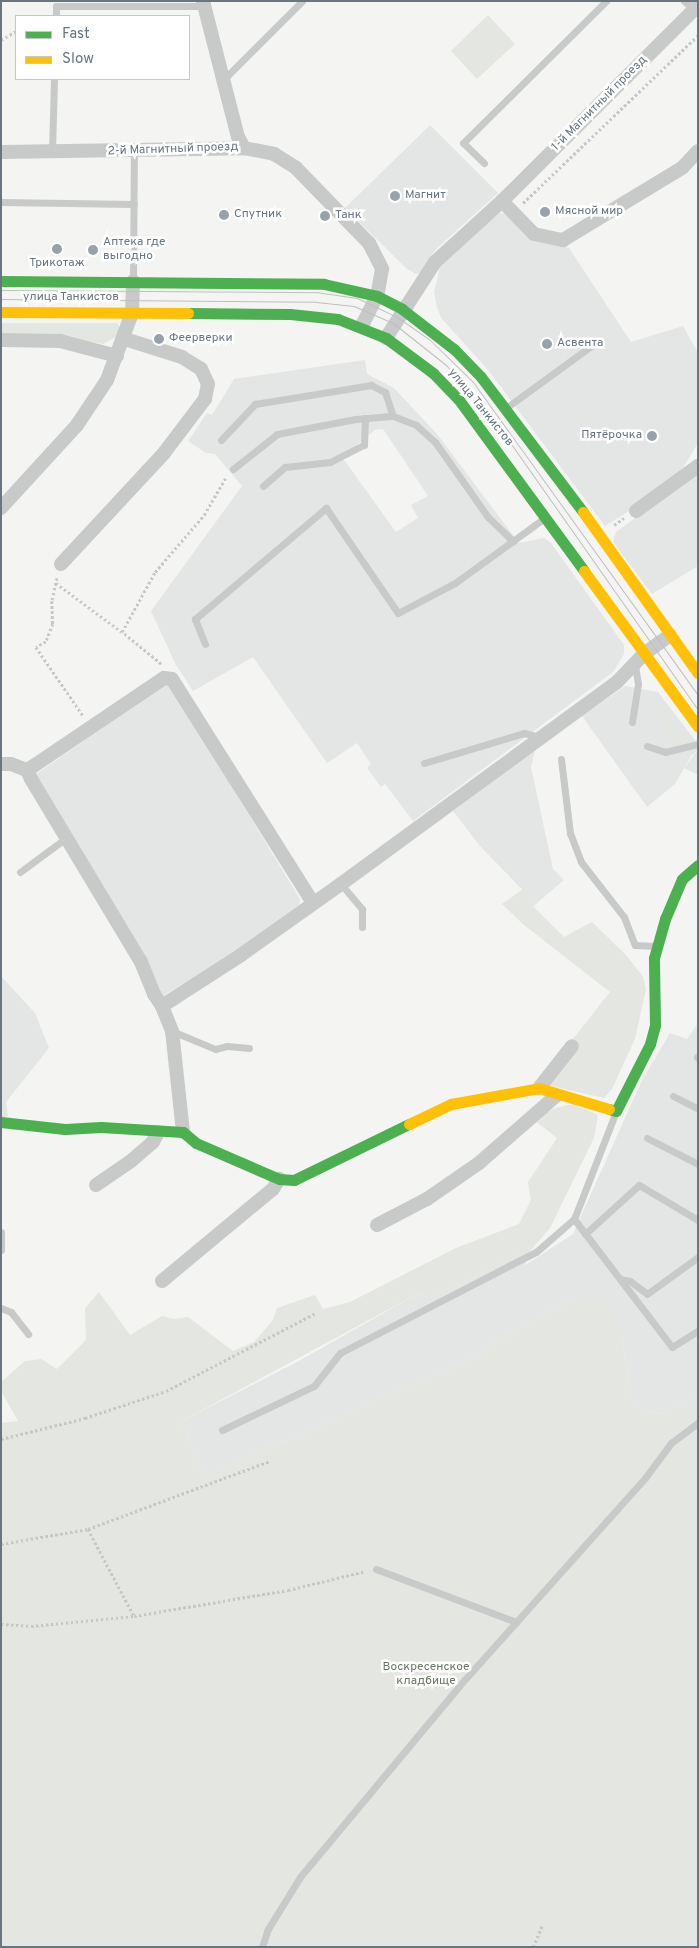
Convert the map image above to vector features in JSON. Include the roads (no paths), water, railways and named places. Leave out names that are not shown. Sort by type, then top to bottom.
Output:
[{"type":"main road","name":"улица Танкистов","points":[[1,281],[324,284],[376,296],[402,309],[454,349],[506,408],[698,673]]},
{"type":"main road","name":"улица Танкистов","points":[[1,312],[290,314],[338,319],[362,326],[386,338],[433,372],[459,400],[698,726]]},
{"type":"main road","points":[[1,1122],[65,1129],[101,1127],[158,1132],[183,1132],[196,1143],[279,1179],[294,1180],[432,1110],[539,1088],[557,1095],[616,1111],[650,1044],[655,1025],[654,958],[657,946],[682,879],[698,865]]},
{"type":"street","points":[[204,4],[225,78],[238,137],[244,148]]},
{"type":"street","name":"1-й Магнитный проезд","points":[[386,338],[402,309],[435,262],[502,201],[692,6]]},
{"type":"street","name":"2-й Магнитный проезд","points":[[1,152],[134,152],[244,148],[274,154],[296,168],[369,243],[382,269],[376,296],[362,326]]},
{"type":"street","points":[[502,201],[534,234],[564,240],[682,168],[698,150]]},
{"type":"street","points":[[1,508],[76,425],[107,380],[125,339],[132,313],[133,281]]},
{"type":"street","points":[[61,564],[164,454],[205,399],[208,384],[201,369],[182,357],[125,339]]},
{"type":"street","points":[[1,340],[60,341],[117,356]]},
{"type":"street","points":[[636,511],[698,466]]},
{"type":"street","points":[[162,1006],[242,955],[341,884],[616,683],[644,654],[670,635]]},
{"type":"street","points":[[27,770],[164,678],[172,679],[313,903]]},
{"type":"street","points":[[1,764],[12,764],[27,770],[141,962],[172,1031],[183,1132]]},
{"type":"street","points":[[539,1088],[572,1046]]},
{"type":"street","points":[[377,1225],[427,1199],[479,1163],[557,1095]]},
{"type":"street","points":[[96,1185],[131,1161],[153,1142],[158,1132]]},
{"type":"street","points":[[162,1281],[272,1189],[279,1179]]},
{"type":"lane","points":[[225,78],[302,1]]},
{"type":"lane","points":[[484,163],[463,144],[606,1]]},
{"type":"lane","points":[[56,15],[56,6],[204,4]]},
{"type":"lane","points":[[52,152],[54,80]]},
{"type":"lane","points":[[133,281],[134,152]]},
{"type":"lane","points":[[1,202],[134,204]]},
{"type":"lane","points":[[506,408],[595,343]]},
{"type":"lane","points":[[222,440],[255,404],[371,385],[385,392],[393,416]]},
{"type":"lane","points":[[233,469],[277,434],[366,418],[393,416],[416,425],[434,442],[488,517],[513,540]]},
{"type":"lane","points":[[263,486],[285,467],[330,462],[364,445],[366,418]]},
{"type":"lane","points":[[205,644],[195,619],[326,508],[398,613],[455,582],[545,518]]},
{"type":"lane","points":[[632,722],[638,684],[634,664]]},
{"type":"lane","points":[[424,763],[524,733],[540,737]]},
{"type":"lane","points":[[647,746],[665,752],[698,744]]},
{"type":"lane","points":[[561,759],[570,833],[581,862],[624,917],[635,945],[657,946]]},
{"type":"lane","points":[[20,872],[66,838]]},
{"type":"lane","points":[[341,884],[362,909],[362,927]]},
{"type":"lane","points":[[172,1031],[214,1050],[249,1048]]},
{"type":"lane","points":[[673,1096],[698,1109]]},
{"type":"lane","points":[[222,1430],[314,1386],[340,1353],[536,1252],[574,1219],[616,1111]]},
{"type":"lane","points":[[647,1138],[698,1164]]},
{"type":"lane","points":[[585,1234],[639,1185],[698,1220]]},
{"type":"lane","points":[[574,1219],[672,1347],[698,1331]]},
{"type":"lane","points":[[1,1232],[1,1250]]},
{"type":"lane","points":[[620,1279],[630,1281],[647,1294],[698,1257]]},
{"type":"lane","points":[[1,1308],[10,1312],[28,1334]]},
{"type":"lane","points":[[262,1947],[268,1929],[300,1877],[516,1622],[646,1478],[671,1443],[698,1423]]},
{"type":"lane","points":[[376,1569],[516,1622]]},
{"type":"tram line","points":[[1,290],[316,292],[357,298],[397,317],[430,340],[473,382],[698,695]]},
{"type":"tram line","points":[[1,299],[316,302],[354,306],[393,323],[446,365],[495,421],[698,710]]},
{"type":"place","name":"Магнит","points":[[395,196]]},
{"type":"place","name":"Мясной мир","points":[[545,212]]},
{"type":"place","name":"Спутник","points":[[224,215]]},
{"type":"place","name":"Танк","points":[[325,216]]},
{"type":"place","name":"Трикотаж","points":[[57,249]]},
{"type":"place","name":"Аптека где выгодно","points":[[93,250]]},
{"type":"place","name":"Феерверки","points":[[159,339]]},
{"type":"place","name":"Асвента","points":[[547,344]]},
{"type":"place","name":"Пятёрочка","points":[[652,436]]},
{"type":"park label","name":"Воскресенское кладбище","points":[[426,1675]]}]
